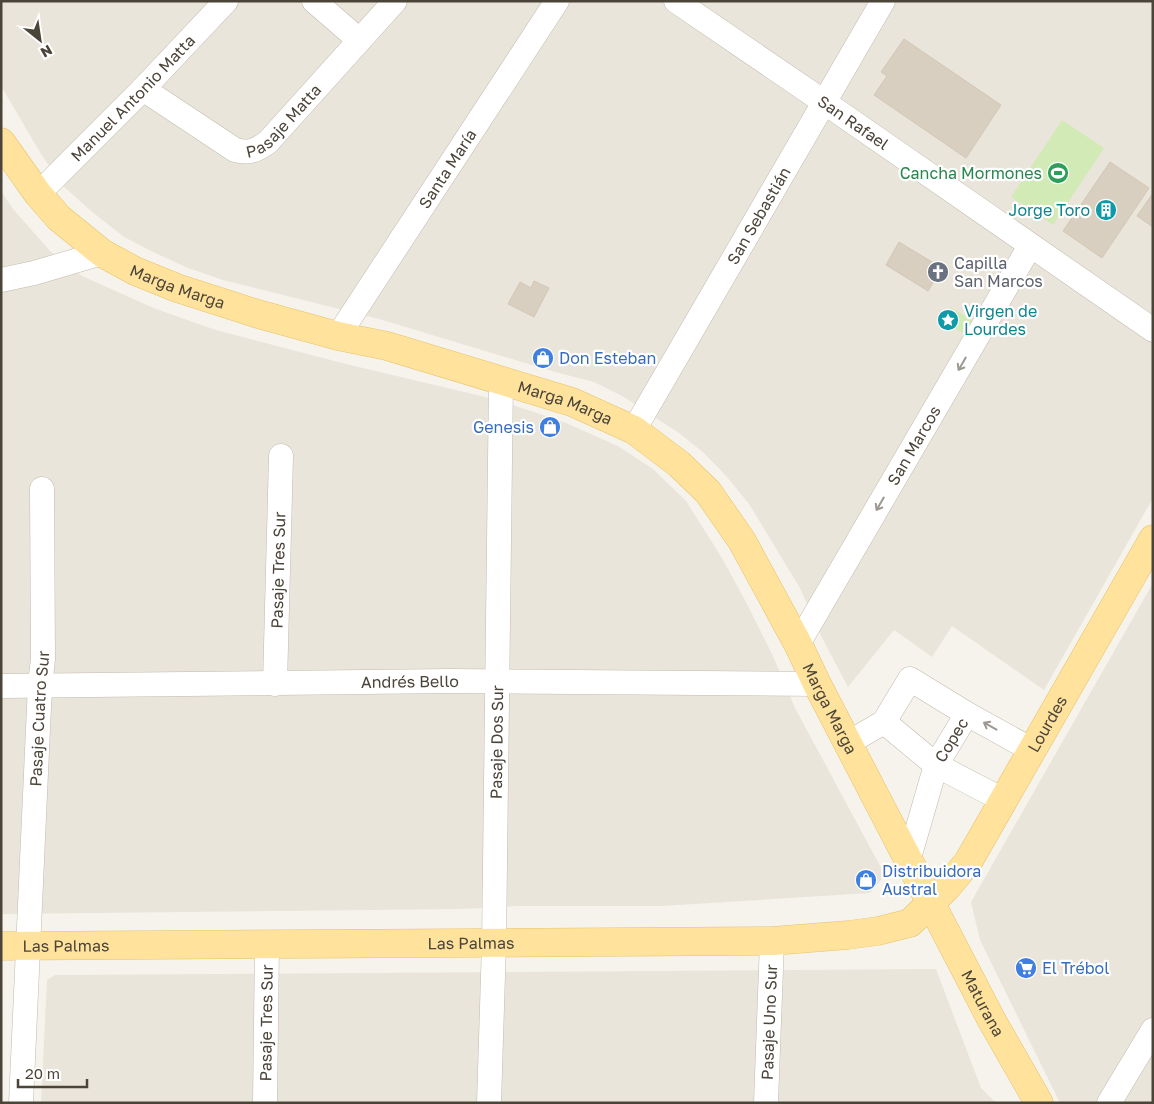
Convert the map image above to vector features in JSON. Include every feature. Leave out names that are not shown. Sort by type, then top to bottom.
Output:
[{"type":"main road","name":"Marga Marga","points":[[1,142],[38,194],[59,218],[102,253],[135,271],[176,288],[258,314],[338,336],[387,346],[572,402],[634,430],[679,464],[708,492],[742,541],[798,644],[817,684],[932,902]]},
{"type":"main road","name":"Lourdes","points":[[932,902],[948,887],[968,862],[1153,539]]},
{"type":"main road","name":"Las Palmas","points":[[1,946],[772,941],[878,931],[910,923],[932,902]]},
{"type":"main road","name":"Maturana","points":[[932,902],[991,1019],[1039,1103]]},
{"type":"street","name":"Manuel Antonio Matta","points":[[38,194],[143,89],[226,1]]},
{"type":"street","points":[[314,1],[359,40]]},
{"type":"street","name":"Pasaje Matta","points":[[143,89],[235,150],[252,152],[268,142],[395,1]]},
{"type":"street","name":"Santa María","points":[[338,336],[557,1]]},
{"type":"street","name":"San Rafael","points":[[676,1],[1153,330]]},
{"type":"street","name":"San Sebastián","points":[[634,430],[883,1]]},
{"type":"street","name":"San Marcos","points":[[798,644],[1030,246]]},
{"type":"street","points":[[1,280],[34,273],[102,253]]},
{"type":"street","name":"Pasaje Dos Sur","points":[[489,1103],[494,944],[500,381]]},
{"type":"street","name":"Pasaje Tres Sur","points":[[275,684],[281,456]]},
{"type":"street","name":"Pasaje Cuatro Sur","points":[[21,1103],[40,686],[43,659],[42,489]]},
{"type":"street","points":[[848,743],[884,722],[910,679],[967,714]]},
{"type":"street","name":"Andrés Bello","points":[[1,686],[450,681],[817,684]]},
{"type":"street","name":"Copec","points":[[1003,800],[936,765],[967,714],[1032,750]]},
{"type":"street","points":[[884,722],[936,765],[909,858]]},
{"type":"street","name":"Pasaje Uno Sur","points":[[766,1103],[772,941]]},
{"type":"street","name":"Pasaje Tres Sur","points":[[265,1103],[267,944]]},
{"type":"street","points":[[1109,1103],[1153,1030]]},
{"type":"shaded area","points":[[1,1],[1153,1],[1153,498],[1044,690],[952,626],[932,657],[894,630],[848,687],[821,636],[800,588],[749,504],[704,453],[679,433],[622,396],[594,382],[379,319],[223,280],[188,268],[124,237],[91,211],[63,186],[41,154],[1,86]]},
{"type":"shaded area","points":[[1,191],[13,209],[50,251],[82,276],[156,309],[216,330],[346,364],[481,396],[525,409],[566,423],[618,446],[653,469],[686,501],[722,558],[773,656],[795,708],[885,875],[870,893],[662,906],[518,906],[462,909],[1,914]]},
{"type":"shaded area","points":[[1153,583],[1153,1103],[1060,1103],[980,940],[971,902]]},
{"type":"shaded area","points":[[936,969],[981,1088],[996,1103],[41,1103],[47,980],[55,975]]},
{"type":"green space","name":"Cancha Mormones","points":[[1062,120],[1104,148],[1053,225],[1011,197]]},
{"type":"green space","points":[[950,307],[974,321],[966,335],[942,320]]},
{"type":"building","points":[[904,39],[1001,105],[966,158],[874,95],[887,76],[881,72]]},
{"type":"building","name":"Jorge Toro","points":[[1110,162],[1149,188],[1102,258],[1063,231]]},
{"type":"building","points":[[1153,193],[1153,227],[1137,216]]},
{"type":"building","points":[[899,242],[942,268],[928,291],[886,265]]},
{"type":"building","points":[[534,281],[549,288],[534,317],[508,304],[520,282],[531,288]]},
{"type":"place","name":"Cancha Mormones","points":[[1058,173]]},
{"type":"place","name":"Jorge Toro","points":[[1106,210]]},
{"type":"place","name":"Capilla San Marcos","points":[[938,272]]},
{"type":"place","name":"Virgen de Lourdes","points":[[948,320]]},
{"type":"place","name":"Don Esteban","points":[[543,358]]},
{"type":"place","name":"Genesis","points":[[550,427]]},
{"type":"place","name":"Distribuidora Austral","points":[[866,880]]},
{"type":"place","name":"El Trébol","points":[[1026,968]]}]
